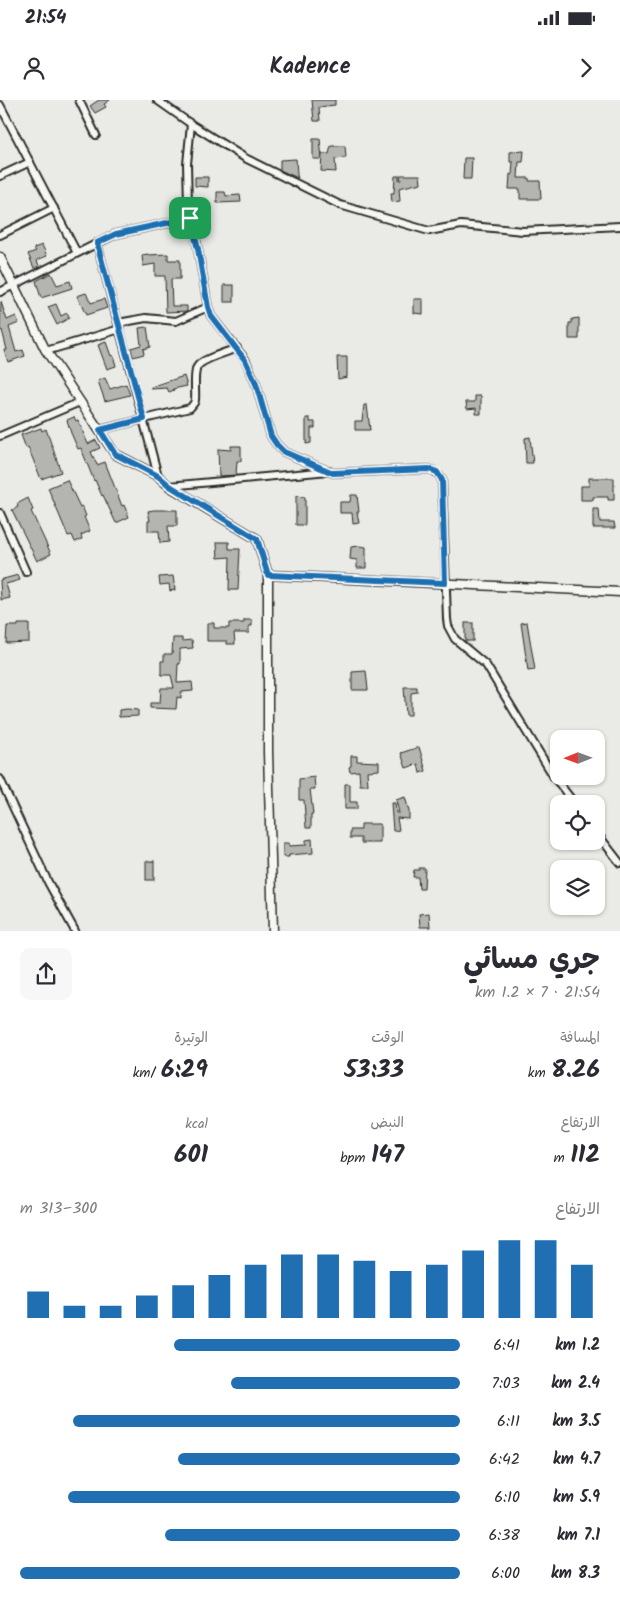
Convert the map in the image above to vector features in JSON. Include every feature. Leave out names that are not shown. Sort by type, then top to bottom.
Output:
[{"type":"street","points":[[3,100],[0,103],[77,253]]},
{"type":"street","points":[[80,100],[96,135]]},
{"type":"street","points":[[157,100],[245,158],[340,205],[429,231],[461,225],[523,231],[620,226]]},
{"type":"street","points":[[191,124],[187,164],[187,191],[190,218],[198,249],[208,307],[211,316],[245,360],[256,384],[274,441],[284,452],[330,472],[429,469],[437,472],[442,480],[447,619],[451,633],[460,644],[486,665],[554,777],[568,795]]},
{"type":"street","points":[[0,176],[30,162]]},
{"type":"street","points":[[0,234],[54,208]]},
{"type":"street","points":[[0,292],[116,234],[190,218]]},
{"type":"street","points":[[97,243],[158,476]]},
{"type":"street","points":[[0,258],[46,351],[115,454],[158,476],[170,486],[257,539],[268,575],[268,752],[273,930]]},
{"type":"street","points":[[46,351],[146,318],[176,321],[208,307]]},
{"type":"street","points":[[100,430],[190,408],[195,400],[198,365],[237,348]]},
{"type":"street","points":[[0,436],[80,402]]},
{"type":"street","points":[[170,486],[330,472]]},
{"type":"street","points":[[0,513],[26,572]]},
{"type":"street","points":[[268,575],[620,592]]},
{"type":"street","points":[[0,779],[48,882],[75,930]]},
{"type":"street","points":[[605,844],[620,863]]},
{"type":"building","points":[[99,100],[110,100],[104,104],[106,107],[95,113],[90,106]]},
{"type":"building","points":[[312,100],[335,100],[335,105],[319,107],[320,121],[314,121]]},
{"type":"building","points":[[313,139],[320,139],[322,159],[313,159]]},
{"type":"building","points":[[331,146],[345,146],[346,158],[335,159],[336,172],[321,171],[322,154],[329,154]]},
{"type":"building","points":[[524,151],[523,162],[519,162],[518,178],[540,181],[541,199],[520,199],[520,189],[509,189],[513,162],[510,162],[510,152]]},
{"type":"building","points":[[464,158],[472,158],[471,179],[463,179]]},
{"type":"building","points":[[296,159],[298,178],[280,170],[280,160]]},
{"type":"building","points":[[400,175],[420,175],[421,183],[399,188],[400,201],[392,202],[391,193],[394,193],[395,176],[399,176],[399,180],[401,180]]},
{"type":"building","points":[[195,177],[208,177],[208,187],[195,186]]},
{"type":"building","points":[[217,192],[225,192],[226,196],[240,195],[241,202],[217,203]]},
{"type":"building","points":[[42,245],[47,256],[37,260],[39,266],[34,268],[28,254],[36,251],[34,248]]},
{"type":"building","points":[[168,254],[168,260],[180,260],[180,279],[171,279],[172,306],[187,306],[187,311],[166,312],[165,276],[155,276],[155,264],[143,266],[142,255]]},
{"type":"building","points":[[51,273],[57,285],[70,281],[72,288],[41,298],[36,281]]},
{"type":"building","points":[[224,285],[234,285],[234,302],[224,302]]},
{"type":"building","points":[[86,293],[91,303],[104,299],[107,308],[86,315],[77,296]]},
{"type":"building","points":[[414,299],[423,299],[423,314],[414,313]]},
{"type":"building","points":[[1,302],[7,320],[16,316],[19,323],[9,327],[16,352],[23,350],[25,356],[8,362],[4,350],[7,350],[2,330],[0,331]]},
{"type":"building","points":[[56,304],[61,316],[67,313],[69,318],[57,325],[48,307]]},
{"type":"building","points":[[579,318],[579,339],[569,339],[569,323],[572,323],[572,319]]},
{"type":"building","points":[[147,327],[150,347],[143,349],[144,354],[133,357],[131,348],[141,345],[139,328]]},
{"type":"building","points":[[106,342],[116,366],[107,369],[98,345]]},
{"type":"building","points":[[337,357],[347,357],[347,377],[338,379]]},
{"type":"building","points":[[184,376],[187,386],[173,389],[169,392],[167,388],[151,389],[151,387]]},
{"type":"building","points":[[105,378],[110,389],[126,384],[130,395],[105,401],[98,381]]},
{"type":"building","points":[[475,396],[481,396],[481,414],[476,414],[476,408],[467,409],[466,402],[475,402]]},
{"type":"building","points":[[364,405],[367,405],[370,430],[355,430],[355,421],[362,421]]},
{"type":"building","points":[[74,417],[76,421],[78,420],[88,444],[96,440],[100,448],[91,452],[97,465],[105,462],[122,506],[124,505],[129,517],[116,523],[94,481],[81,448],[78,449],[71,433],[67,420]]},
{"type":"building","points":[[306,418],[310,418],[310,422],[315,422],[315,428],[311,428],[311,443],[306,444]]},
{"type":"building","points":[[41,428],[42,431],[46,429],[61,472],[41,479],[21,435]]},
{"type":"building","points":[[530,437],[533,463],[526,463],[525,438]]},
{"type":"building","points":[[231,446],[241,446],[241,461],[237,461],[236,475],[219,476],[218,449],[231,450]]},
{"type":"building","points":[[589,478],[614,478],[614,500],[608,500],[608,497],[593,497],[593,500],[581,500],[581,486],[589,486]]},
{"type":"building","points":[[67,480],[80,507],[82,506],[90,531],[81,535],[82,539],[75,542],[72,535],[68,536],[48,488]]},
{"type":"building","points":[[351,495],[357,495],[359,523],[353,524],[352,513],[340,513],[340,502],[350,502]]},
{"type":"building","points":[[296,496],[305,497],[305,525],[296,525]]},
{"type":"building","points":[[28,498],[33,510],[31,511],[51,554],[37,561],[12,510],[18,507],[17,504]]},
{"type":"building","points":[[593,509],[599,509],[600,522],[614,522],[615,528],[593,528]]},
{"type":"building","points":[[177,510],[177,526],[168,526],[169,542],[160,543],[159,531],[148,531],[148,521],[150,521],[148,511]]},
{"type":"building","points":[[217,542],[229,542],[229,549],[240,549],[238,590],[229,590],[230,557],[218,558]]},
{"type":"building","points":[[351,547],[366,547],[366,568],[357,568],[357,560],[350,559]]},
{"type":"building","points":[[18,575],[20,580],[6,584],[10,598],[1,600],[0,580]]},
{"type":"building","points":[[173,576],[175,590],[170,591],[169,584],[160,585],[159,577]]},
{"type":"building","points":[[244,620],[252,620],[252,626],[249,626],[249,633],[234,633],[235,644],[227,644],[227,641],[207,641],[207,623],[214,623],[214,628],[229,628],[229,623],[244,623]]},
{"type":"building","points":[[527,622],[535,670],[528,671],[521,623]]},
{"type":"building","points":[[465,623],[473,623],[473,641],[465,641]]},
{"type":"building","points":[[18,624],[29,624],[29,642],[6,643],[7,626],[18,626]]},
{"type":"building","points":[[173,638],[182,638],[182,641],[192,640],[193,648],[180,649],[177,683],[192,682],[193,691],[181,692],[181,698],[177,697],[176,709],[150,708],[150,703],[160,703],[161,688],[174,688],[171,675],[161,675],[161,661],[164,661],[164,654],[172,654]]},
{"type":"building","points":[[366,671],[368,690],[352,690],[352,672]]},
{"type":"building","points":[[404,687],[417,687],[417,692],[411,693],[411,715],[406,715]]},
{"type":"building","points":[[119,710],[138,710],[138,716],[119,717]]},
{"type":"building","points":[[419,747],[426,771],[420,773],[418,764],[406,768],[401,753]]},
{"type":"building","points":[[351,756],[357,756],[357,761],[379,762],[379,770],[367,771],[368,785],[360,785],[359,771],[350,772]]},
{"type":"building","points":[[314,777],[315,789],[310,789],[313,814],[311,814],[311,828],[306,828],[304,800],[299,800],[299,779]]},
{"type":"building","points":[[345,784],[350,784],[350,802],[357,802],[357,809],[345,809]]},
{"type":"building","points":[[405,797],[409,819],[397,818],[399,830],[393,831],[391,803],[395,803],[396,813],[399,813],[396,800]]},
{"type":"building","points":[[361,824],[380,824],[380,843],[361,843],[361,838],[350,838],[350,830],[361,830]]},
{"type":"building","points":[[312,839],[313,853],[283,857],[283,843],[289,843],[289,846],[306,845],[306,840]]},
{"type":"building","points":[[146,861],[154,861],[154,880],[146,880]]},
{"type":"building","points":[[419,868],[425,868],[424,889],[419,889],[418,877],[413,877],[414,870],[419,870]]},
{"type":"building","points":[[429,913],[430,927],[420,927],[419,914]]},
{"type":"route","points":[[190,218],[211,316],[245,360],[256,384],[274,441],[284,452],[333,473],[429,469],[437,472],[442,480],[445,583],[268,575],[257,539],[170,486],[158,476],[115,454],[100,430],[144,419],[97,243],[116,234],[190,218]]}]
